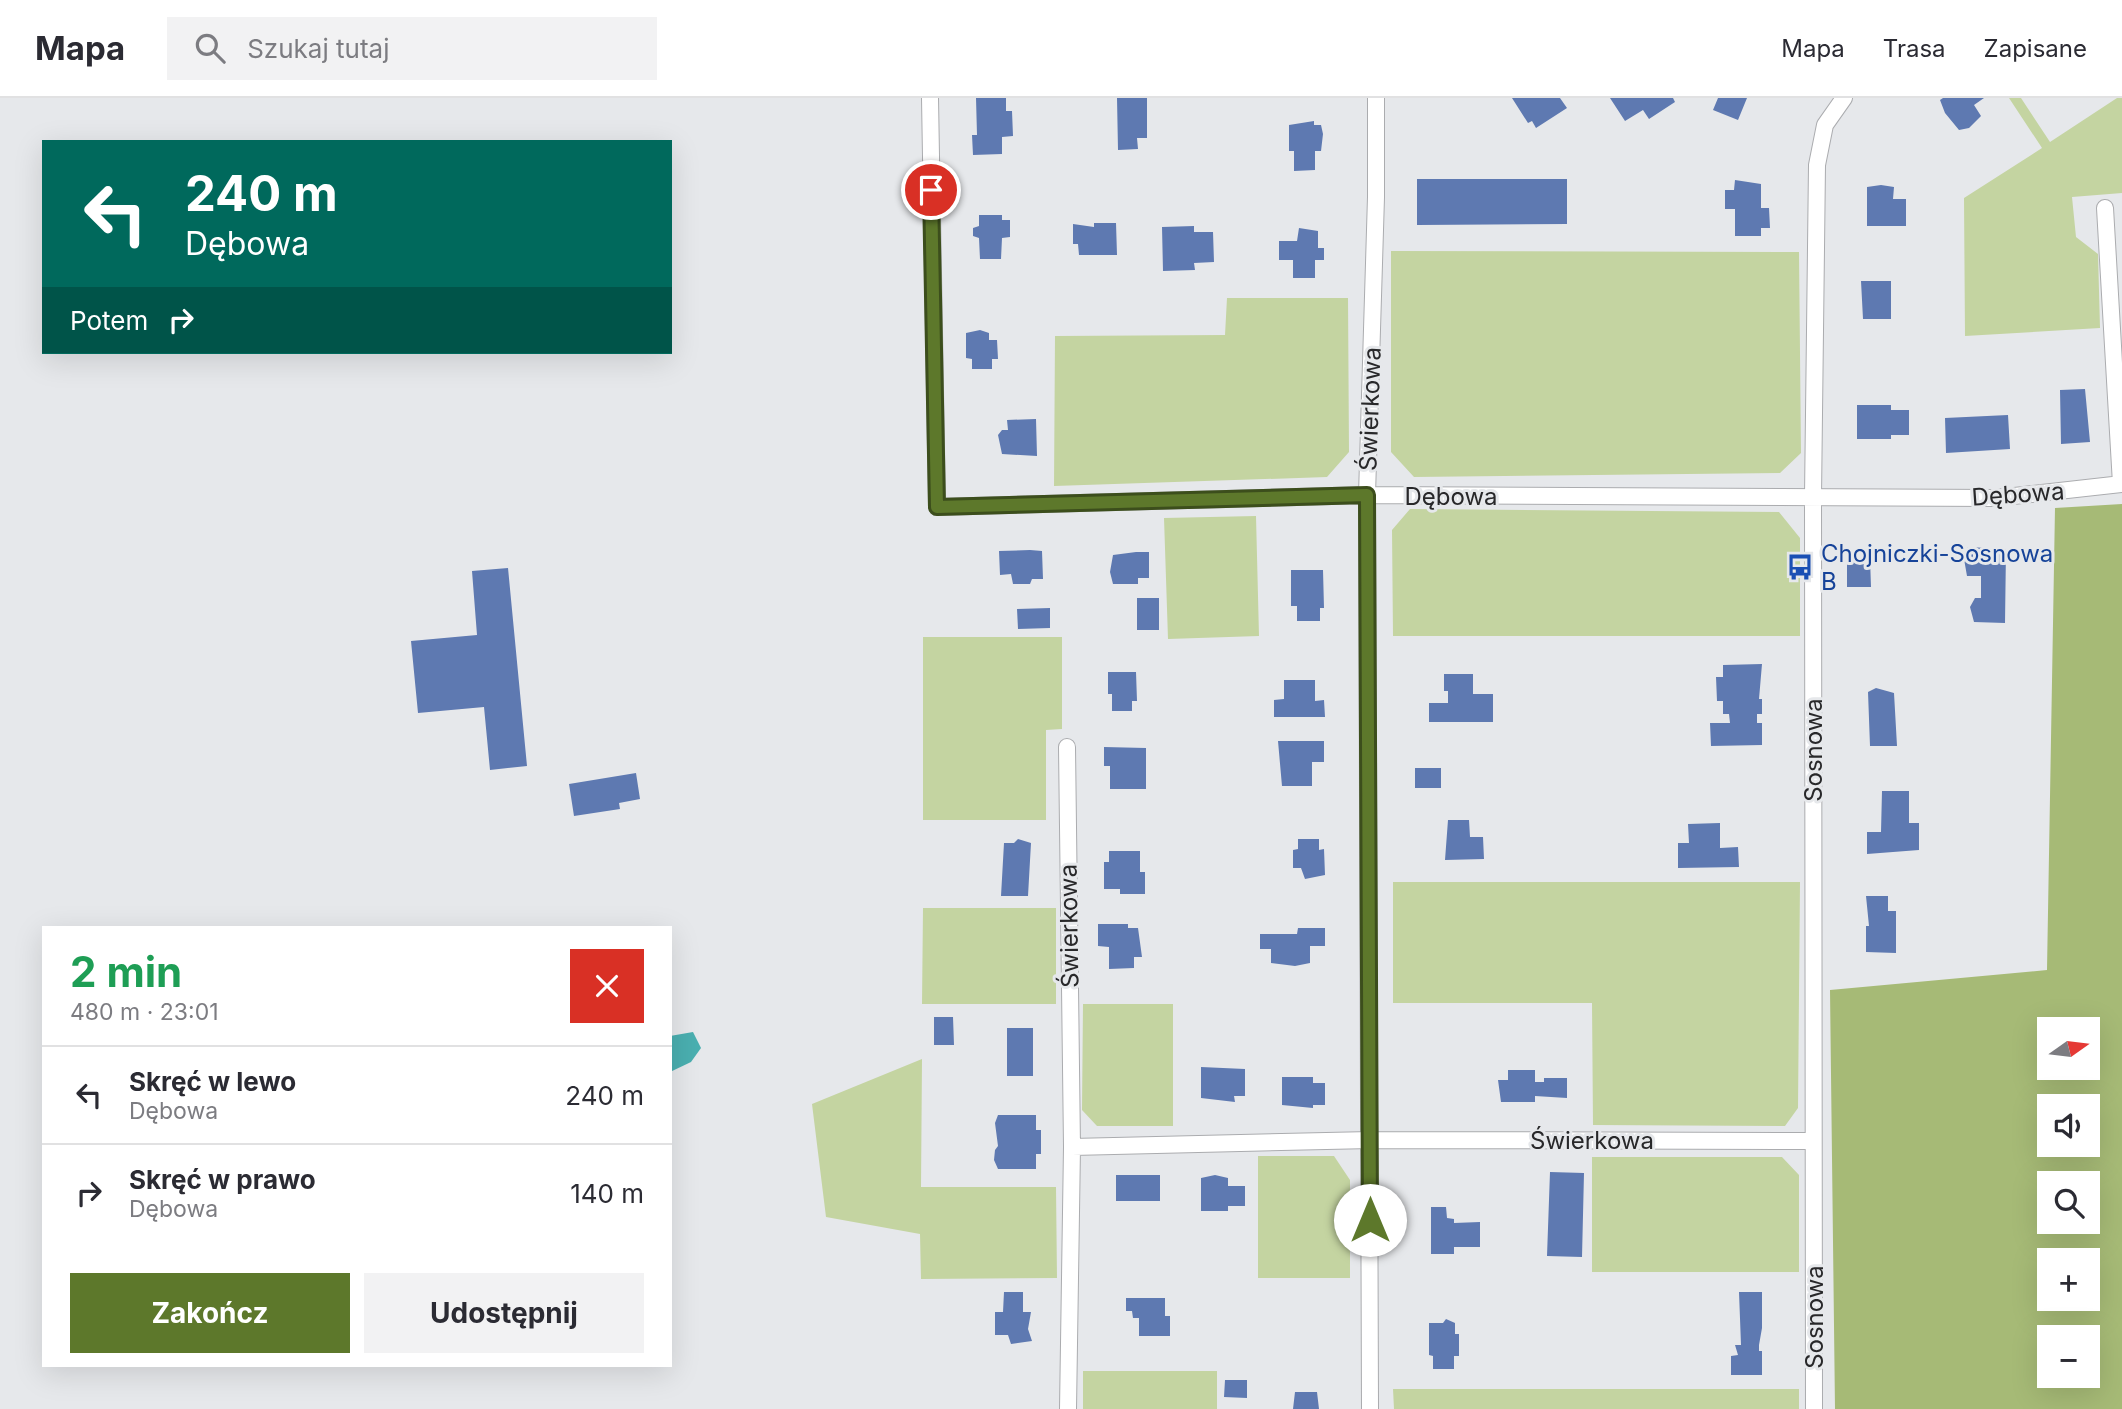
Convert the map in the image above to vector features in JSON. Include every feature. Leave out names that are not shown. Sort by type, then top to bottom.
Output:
[{"type":"street","name":"Dębowa","points":[[930,98],[937,507],[1367,495],[1996,498],[2122,484],[2105,208]]},
{"type":"street","name":"Świerkowa","points":[[1370,1409],[1367,495],[1376,197],[1376,98]]},
{"type":"street","name":"Sosnowa","points":[[1814,1409],[1813,497],[1817,165],[1825,125],[1844,98]]},
{"type":"street","name":"Świerkowa","points":[[1067,747],[1072,1147],[1068,1409]]},
{"type":"street","name":"Świerkowa","points":[[1072,1147],[1370,1140],[1813,1141]]},
{"type":"green space","points":[[2009,98],[2021,98],[2050,142],[2117,98],[2122,98],[2122,193],[2072,197],[2076,237],[2098,254],[2100,328],[1965,336],[1964,198],[2042,148]]},
{"type":"green space","points":[[1391,251],[1799,252],[1801,453],[1780,473],[1414,477],[1391,452]]},
{"type":"green space","points":[[1227,298],[1348,298],[1349,452],[1327,477],[1054,486],[1055,336],[1225,335]]},
{"type":"green space","points":[[2122,504],[2122,1409],[1835,1409],[1830,990],[2047,970],[2055,508]]},
{"type":"green space","points":[[1410,509],[1779,512],[1800,538],[1800,636],[1393,636],[1392,530]]},
{"type":"green space","points":[[1256,516],[1259,636],[1168,639],[1164,518]]},
{"type":"green space","points":[[923,637],[1062,637],[1062,729],[1046,730],[1046,820],[923,820]]},
{"type":"green space","points":[[1393,882],[1800,882],[1798,1108],[1785,1126],[1593,1125],[1592,1003],[1393,1003]]},
{"type":"green space","points":[[923,908],[1056,908],[1056,1004],[922,1004]]},
{"type":"green space","points":[[1083,1004],[1173,1004],[1173,1126],[1097,1126],[1082,1110]]},
{"type":"green space","points":[[922,1059],[921,1187],[1056,1187],[1057,1278],[921,1279],[920,1234],[826,1217],[812,1104]]},
{"type":"green space","points":[[1258,1156],[1334,1156],[1350,1180],[1350,1278],[1258,1278]]},
{"type":"green space","points":[[1592,1157],[1782,1157],[1799,1175],[1799,1272],[1592,1272]]},
{"type":"green space","points":[[1083,1371],[1217,1371],[1217,1409],[1083,1409]]},
{"type":"green space","points":[[1393,1389],[1799,1389],[1799,1409],[1394,1409]]},
{"type":"water","points":[[693,1032],[701,1048],[691,1062],[672,1071],[672,1036]]},
{"type":"building","points":[[976,98],[1006,98],[1006,111],[1012,111],[1013,136],[1002,137],[1002,154],[973,155],[972,135],[977,135]]},
{"type":"building","points":[[1117,98],[1147,98],[1147,138],[1137,138],[1138,149],[1118,150]]},
{"type":"building","points":[[1512,98],[1560,98],[1567,108],[1536,128],[1532,121],[1528,123]]},
{"type":"building","points":[[1610,98],[1673,98],[1675,102],[1649,119],[1643,110],[1625,121]]},
{"type":"building","points":[[1718,98],[1747,98],[1738,120],[1713,110]]},
{"type":"building","points":[[1984,98],[1974,105],[1981,116],[1969,128],[1959,130],[1945,113],[1940,100]]},
{"type":"building","points":[[1314,121],[1314,125],[1321,125],[1323,134],[1321,151],[1315,151],[1315,170],[1294,171],[1294,151],[1289,151],[1289,125]]},
{"type":"building","points":[[1417,179],[1567,179],[1567,224],[1417,225]]},
{"type":"building","points":[[1735,180],[1761,184],[1761,208],[1769,208],[1770,228],[1761,228],[1761,236],[1735,236],[1735,209],[1725,209],[1725,190],[1734,190]]},
{"type":"building","points":[[1867,187],[1894,187],[1893,199],[1906,199],[1906,226],[1867,226]]},
{"type":"building","points":[[979,215],[1002,215],[1002,220],[1010,220],[1010,237],[1002,238],[1001,259],[980,259],[979,238],[973,236],[973,228],[979,226]]},
{"type":"building","points":[[1094,223],[1116,223],[1117,255],[1079,255],[1078,244],[1073,244],[1073,224],[1094,227]]},
{"type":"building","points":[[1194,226],[1194,232],[1213,232],[1214,262],[1194,263],[1195,270],[1163,271],[1162,227]]},
{"type":"building","points":[[1299,228],[1318,231],[1318,248],[1324,248],[1324,260],[1315,260],[1315,278],[1293,278],[1293,260],[1279,260],[1279,241],[1297,241]]},
{"type":"building","points":[[1861,281],[1891,281],[1891,319],[1863,319]]},
{"type":"building","points":[[980,330],[989,333],[989,340],[997,340],[998,359],[992,359],[992,369],[972,369],[972,359],[966,358],[966,333]]},
{"type":"building","points":[[2085,389],[2090,442],[2061,444],[2060,390]]},
{"type":"building","points":[[1857,405],[1891,405],[1891,410],[1909,410],[1909,435],[1891,435],[1891,439],[1857,439]]},
{"type":"building","points":[[2008,415],[2010,449],[1946,453],[1945,418]]},
{"type":"building","points":[[1036,419],[1037,456],[1002,454],[998,435],[1002,430],[1008,430],[1007,420]]},
{"type":"building","points":[[1968,547],[2006,549],[2005,623],[1974,622],[1970,607],[1975,598],[1981,598],[1981,576],[1967,576],[1964,559]]},
{"type":"building","points":[[999,551],[1042,551],[1043,579],[1032,579],[1030,584],[1013,584],[1011,574],[1000,575]]},
{"type":"building","points":[[1149,552],[1149,578],[1138,578],[1138,584],[1113,584],[1110,572],[1113,555]]},
{"type":"building","points":[[1847,558],[1870,558],[1871,587],[1847,587]]},
{"type":"building","points":[[508,568],[527,766],[490,770],[484,707],[418,713],[411,641],[477,635],[472,571]]},
{"type":"building","points":[[1291,570],[1323,570],[1324,608],[1320,608],[1320,621],[1297,621],[1297,606],[1291,606]]},
{"type":"building","points":[[1137,598],[1159,598],[1159,630],[1137,630]]},
{"type":"building","points":[[1050,608],[1050,628],[1018,629],[1017,609]]},
{"type":"building","points":[[1762,664],[1759,699],[1762,699],[1762,714],[1757,714],[1757,723],[1762,723],[1762,745],[1711,746],[1710,723],[1730,723],[1729,714],[1723,714],[1723,701],[1717,701],[1716,677],[1723,677],[1723,665]]},
{"type":"building","points":[[1108,672],[1136,672],[1137,701],[1132,701],[1132,711],[1112,711],[1112,694],[1108,694]]},
{"type":"building","points":[[1444,674],[1473,674],[1473,694],[1493,694],[1493,722],[1429,722],[1429,703],[1448,703],[1448,691],[1444,691]]},
{"type":"building","points":[[1284,680],[1315,680],[1315,701],[1324,700],[1325,717],[1274,717],[1274,700],[1284,699]]},
{"type":"building","points":[[1876,688],[1894,693],[1897,746],[1870,746],[1868,692]]},
{"type":"building","points":[[1278,741],[1324,741],[1324,762],[1312,762],[1312,786],[1282,786]]},
{"type":"building","points":[[1104,747],[1146,748],[1146,789],[1110,789],[1110,766],[1104,766]]},
{"type":"building","points":[[1415,768],[1441,768],[1441,788],[1415,788]]},
{"type":"building","points":[[636,773],[640,799],[619,803],[620,809],[574,816],[569,784]]},
{"type":"building","points":[[1882,791],[1909,791],[1909,823],[1919,823],[1919,850],[1867,854],[1867,832],[1881,832]]},
{"type":"building","points":[[1448,820],[1469,820],[1470,837],[1483,837],[1484,859],[1445,860]]},
{"type":"building","points":[[1720,823],[1720,848],[1738,847],[1739,867],[1678,868],[1678,843],[1689,843],[1688,824]]},
{"type":"building","points":[[1018,839],[1031,843],[1028,896],[1001,896],[1004,843],[1014,843]]},
{"type":"building","points":[[1298,839],[1319,839],[1319,850],[1324,849],[1325,875],[1305,879],[1301,868],[1293,868],[1293,850],[1298,849]]},
{"type":"building","points":[[1109,851],[1140,851],[1140,872],[1145,872],[1145,894],[1120,894],[1120,889],[1104,889],[1104,862],[1109,862]]},
{"type":"building","points":[[1866,896],[1888,896],[1888,911],[1896,911],[1896,953],[1866,952],[1866,926],[1869,926]]},
{"type":"building","points":[[1098,924],[1128,924],[1128,928],[1138,928],[1142,957],[1134,957],[1134,968],[1109,969],[1109,947],[1098,946]]},
{"type":"building","points":[[1298,928],[1325,928],[1325,946],[1310,946],[1310,963],[1295,966],[1271,963],[1271,949],[1260,949],[1260,934],[1297,934]]},
{"type":"building","points":[[934,1017],[953,1017],[954,1045],[934,1045]]},
{"type":"building","points":[[1007,1028],[1033,1028],[1033,1076],[1007,1076]]},
{"type":"building","points":[[1201,1067],[1245,1069],[1245,1096],[1234,1096],[1235,1102],[1201,1098]]},
{"type":"building","points":[[1508,1070],[1535,1070],[1535,1082],[1544,1082],[1544,1078],[1567,1078],[1567,1098],[1535,1096],[1535,1102],[1501,1102],[1498,1080],[1508,1080]]},
{"type":"building","points":[[1282,1077],[1313,1077],[1313,1083],[1325,1083],[1325,1105],[1313,1105],[1313,1108],[1282,1105]]},
{"type":"building","points":[[998,1115],[1036,1115],[1036,1130],[1041,1130],[1041,1154],[1036,1154],[1036,1169],[998,1169],[994,1160],[998,1146],[995,1123]]},
{"type":"building","points":[[1550,1172],[1584,1173],[1582,1257],[1547,1256]]},
{"type":"building","points":[[1116,1175],[1160,1175],[1160,1201],[1116,1201]]},
{"type":"building","points":[[1215,1175],[1228,1178],[1228,1186],[1245,1186],[1245,1206],[1228,1206],[1228,1211],[1201,1211],[1201,1178]]},
{"type":"building","points":[[1431,1207],[1446,1207],[1447,1218],[1454,1219],[1454,1223],[1480,1222],[1480,1247],[1454,1247],[1454,1254],[1431,1254]]},
{"type":"building","points":[[1004,1292],[1023,1292],[1023,1312],[1031,1312],[1028,1329],[1032,1341],[1011,1344],[1008,1335],[995,1335],[995,1312],[1003,1312]]},
{"type":"building","points":[[1739,1292],[1762,1292],[1759,1351],[1762,1351],[1762,1375],[1731,1375],[1731,1356],[1738,1355],[1735,1345],[1741,1345]]},
{"type":"building","points":[[1126,1298],[1165,1298],[1165,1316],[1170,1316],[1170,1336],[1139,1336],[1139,1318],[1133,1318],[1132,1311],[1126,1311]]},
{"type":"building","points":[[1446,1319],[1455,1323],[1455,1334],[1459,1334],[1459,1356],[1454,1356],[1454,1369],[1433,1369],[1433,1356],[1429,1355],[1429,1323],[1443,1323]]},
{"type":"building","points":[[1225,1380],[1247,1380],[1247,1398],[1224,1397]]},
{"type":"building","points":[[1295,1392],[1317,1392],[1319,1409],[1293,1409]]},
{"type":"place","name":"Chojniczki-Sosnowa B","points":[[1800,567]]},
{"type":"route","points":[[931,190],[937,507],[1367,495],[1370,1220]]}]
